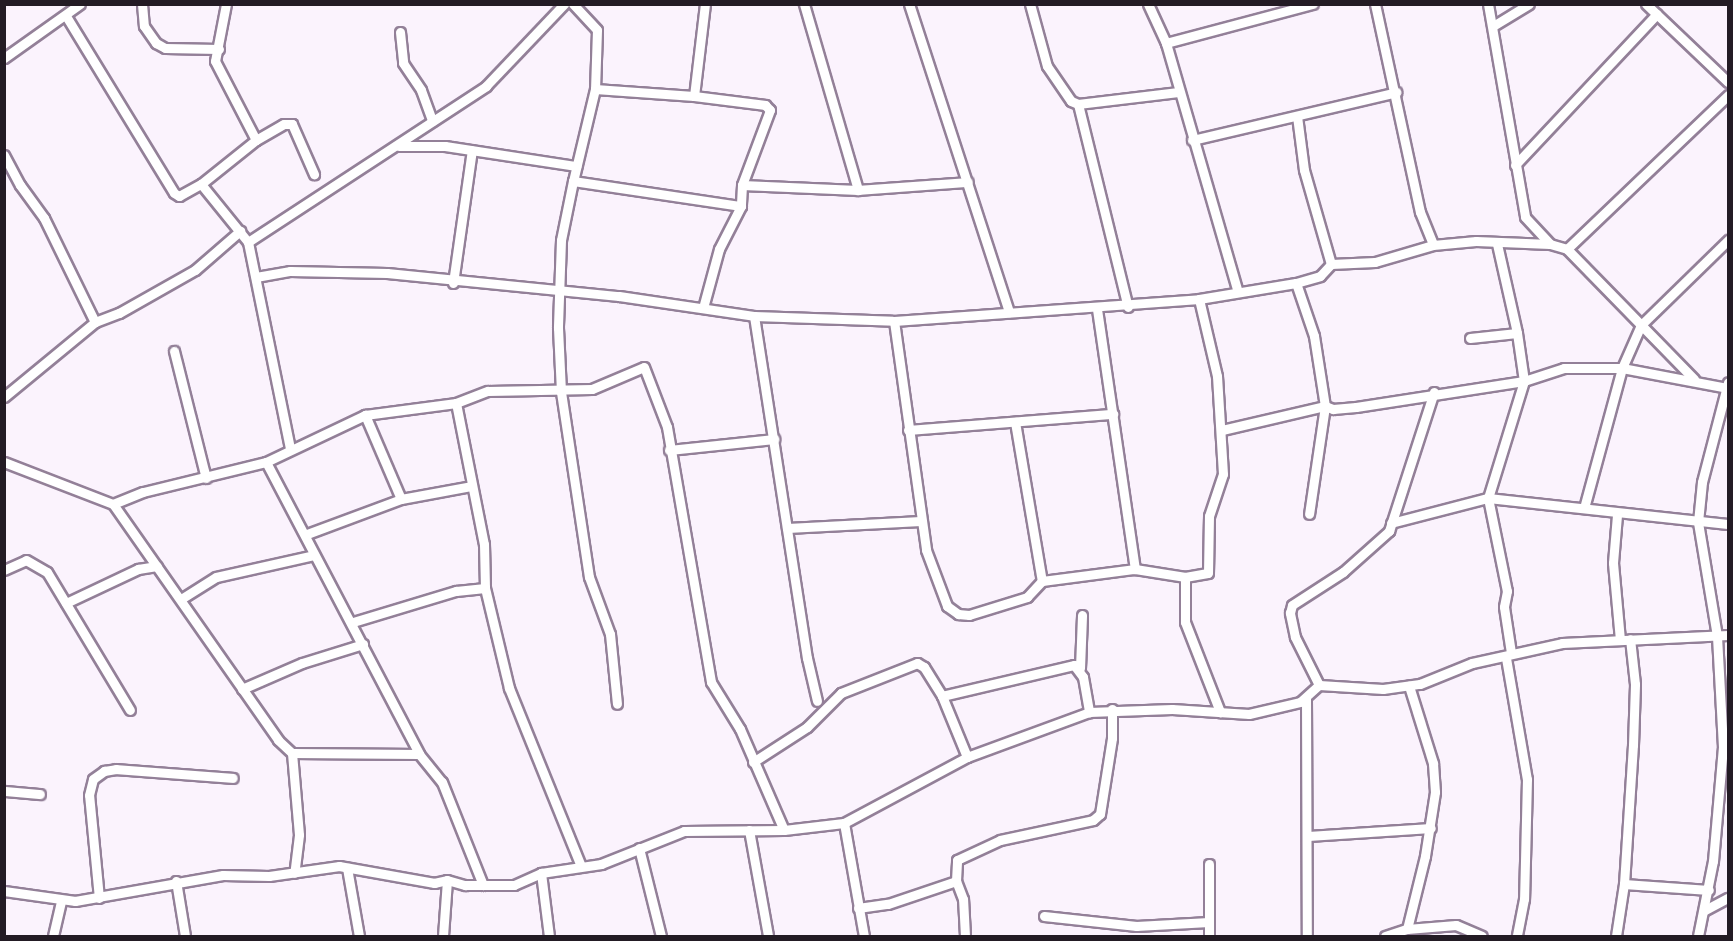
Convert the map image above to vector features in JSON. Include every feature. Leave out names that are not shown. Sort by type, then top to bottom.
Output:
[{"type":"street","points":[[4,58],[80,4]]},
{"type":"street","points":[[142,4],[144,26],[156,43],[165,48],[219,49]]},
{"type":"street","points":[[226,4],[215,61],[256,140]]},
{"type":"street","points":[[248,242],[399,146],[432,121],[486,86],[564,4]]},
{"type":"street","points":[[573,4],[597,30],[595,89],[561,240],[559,292],[561,392],[589,577],[610,634],[617,704]]},
{"type":"street","points":[[694,96],[705,4]]},
{"type":"street","points":[[804,4],[858,190]]},
{"type":"street","points":[[909,4],[1009,312]]},
{"type":"street","points":[[1030,4],[1047,66],[1065,96],[1078,104],[1178,92]]},
{"type":"street","points":[[1149,4],[1166,43],[1191,140],[1238,292]]},
{"type":"street","points":[[1166,43],[1276,9],[1313,4]]},
{"type":"street","points":[[1375,4],[1396,92],[1420,212],[1434,245]]},
{"type":"street","points":[[1488,4],[1522,212],[1550,244]]},
{"type":"street","points":[[1493,26],[1528,4]]},
{"type":"street","points":[[1646,4],[1728,82]]},
{"type":"street","points":[[1515,165],[1657,14]]},
{"type":"street","points":[[66,16],[174,193],[179,196],[201,184],[256,140],[284,124],[292,124],[314,174]]},
{"type":"street","points":[[400,32],[403,63],[421,90],[432,121]]},
{"type":"street","points":[[595,89],[694,96],[765,105],[770,110],[742,185],[741,206],[719,249],[703,308]]},
{"type":"street","points":[[1191,140],[1396,92]]},
{"type":"street","points":[[1567,249],[1728,95]]},
{"type":"street","points":[[1078,104],[1128,307]]},
{"type":"street","points":[[1297,116],[1304,170],[1331,264]]},
{"type":"street","points":[[399,146],[445,146],[576,166]]},
{"type":"street","points":[[453,283],[472,150]]},
{"type":"street","points":[[4,155],[20,185],[44,218],[95,322]]},
{"type":"street","points":[[573,181],[741,206]]},
{"type":"street","points":[[742,185],[858,190],[968,182]]},
{"type":"street","points":[[201,184],[248,242],[290,449]]},
{"type":"street","points":[[4,397],[95,322],[119,313],[195,270],[240,231]]},
{"type":"street","points":[[1584,508],[1622,368],[1641,325],[1728,240]]},
{"type":"street","points":[[256,278],[290,271],[331,270],[559,292],[754,316],[894,321],[1009,312],[1128,307],[1199,299],[1296,283],[1320,276],[1331,264],[1375,262],[1434,245],[1476,241],[1497,244],[1550,244],[1567,249],[1694,378]]},
{"type":"street","points":[[1497,244],[1518,333],[1524,381],[1488,498],[1507,591],[1504,607],[1509,655],[1527,779],[1524,899],[1517,936]]},
{"type":"street","points":[[1296,283],[1314,336],[1324,406],[1309,514]]},
{"type":"street","points":[[894,321],[921,521],[938,589],[947,606],[958,614],[969,615],[1028,597],[1042,581],[1135,569],[1185,577],[1208,573],[1209,516],[1224,474],[1217,376],[1199,299]]},
{"type":"street","points":[[1097,309],[1135,569]]},
{"type":"street","points":[[754,316],[817,701]]},
{"type":"street","points":[[1470,338],[1518,333]]},
{"type":"street","points":[[174,351],[207,478]]},
{"type":"street","points":[[113,504],[143,492],[266,462],[364,415],[456,403],[488,391],[561,392],[592,389],[631,376],[644,367],[667,428],[711,682],[740,729],[784,830]]},
{"type":"street","points":[[1222,430],[1324,406],[1333,409],[1356,407],[1434,392],[1524,381],[1564,368],[1622,368],[1727,385],[1702,482],[1698,522],[1717,636],[1726,747],[1709,890],[1698,936]]},
{"type":"street","points":[[1319,685],[1295,637],[1290,613],[1292,605],[1343,572],[1383,538],[1391,523],[1434,392]]},
{"type":"street","points":[[456,403],[484,544],[485,588],[516,711],[536,750],[581,866]]},
{"type":"street","points":[[908,430],[1113,414]]},
{"type":"street","points":[[364,415],[401,499]]},
{"type":"street","points":[[1015,422],[1042,581]]},
{"type":"street","points":[[669,450],[774,439]]},
{"type":"street","points":[[4,462],[113,504],[278,740],[292,753],[299,835],[294,873]]},
{"type":"street","points":[[266,462],[307,534],[314,555],[353,622],[419,754],[442,782],[483,885]]},
{"type":"street","points":[[307,534],[401,499],[471,486]]},
{"type":"street","points":[[1391,523],[1488,498],[1584,508],[1617,515],[1728,524]]},
{"type":"street","points":[[1617,515],[1613,563],[1620,640]]},
{"type":"street","points":[[787,528],[921,521]]},
{"type":"street","points":[[181,599],[216,577],[314,555]]},
{"type":"street","points":[[4,570],[26,560],[40,567],[66,603],[130,710]]},
{"type":"street","points":[[66,603],[138,569],[157,566]]},
{"type":"street","points":[[1185,577],[1185,622],[1220,712]]},
{"type":"street","points":[[353,622],[456,591],[485,588]]},
{"type":"street","points":[[1082,615],[1080,668],[1089,712]]},
{"type":"street","points":[[4,891],[61,901],[99,898],[176,881],[223,875],[294,873],[347,868],[434,884],[447,880],[483,885],[523,883],[541,873],[601,864],[684,831],[784,830],[844,823],[967,757],[1089,712],[1112,709],[1249,714],[1306,698],[1319,685],[1383,689],[1409,686],[1433,681],[1473,663],[1562,643],[1728,636]]},
{"type":"street","points":[[1616,936],[1624,884],[1635,684],[1630,639]]},
{"type":"street","points":[[242,689],[302,663],[363,644]]},
{"type":"street","points":[[753,762],[807,727],[841,693],[908,664],[924,667],[942,696],[967,757]]},
{"type":"street","points":[[942,696],[1074,666],[1080,668]]},
{"type":"street","points":[[1407,929],[1431,828],[1433,762],[1409,686]]},
{"type":"street","points":[[1306,698],[1307,936]]},
{"type":"street","points":[[965,936],[963,899],[956,881],[957,860],[972,850],[1093,820],[1100,814],[1112,738],[1112,709]]},
{"type":"street","points":[[292,753],[419,754]]},
{"type":"street","points":[[99,898],[89,795],[93,779],[104,771],[116,769],[233,778]]},
{"type":"street","points":[[4,791],[40,794]]},
{"type":"street","points":[[844,823],[864,936]]},
{"type":"street","points":[[1308,836],[1431,828]]},
{"type":"street","points":[[749,830],[768,936]]},
{"type":"street","points":[[639,848],[661,936]]},
{"type":"street","points":[[1209,864],[1209,936]]},
{"type":"street","points":[[347,868],[359,936]]},
{"type":"street","points":[[541,873],[549,936]]},
{"type":"street","points":[[443,936],[447,880]]},
{"type":"street","points":[[176,881],[185,936]]},
{"type":"street","points":[[858,908],[888,904],[956,881]]},
{"type":"street","points":[[1624,884],[1709,890]]},
{"type":"street","points":[[1705,910],[1728,898]]},
{"type":"street","points":[[53,936],[61,901]]},
{"type":"street","points":[[1044,916],[1136,926],[1209,922]]},
{"type":"street","points":[[1385,936],[1407,929],[1456,925],[1482,936]]},
{"type":"street","points":[[1434,926],[1434,936]]}]
